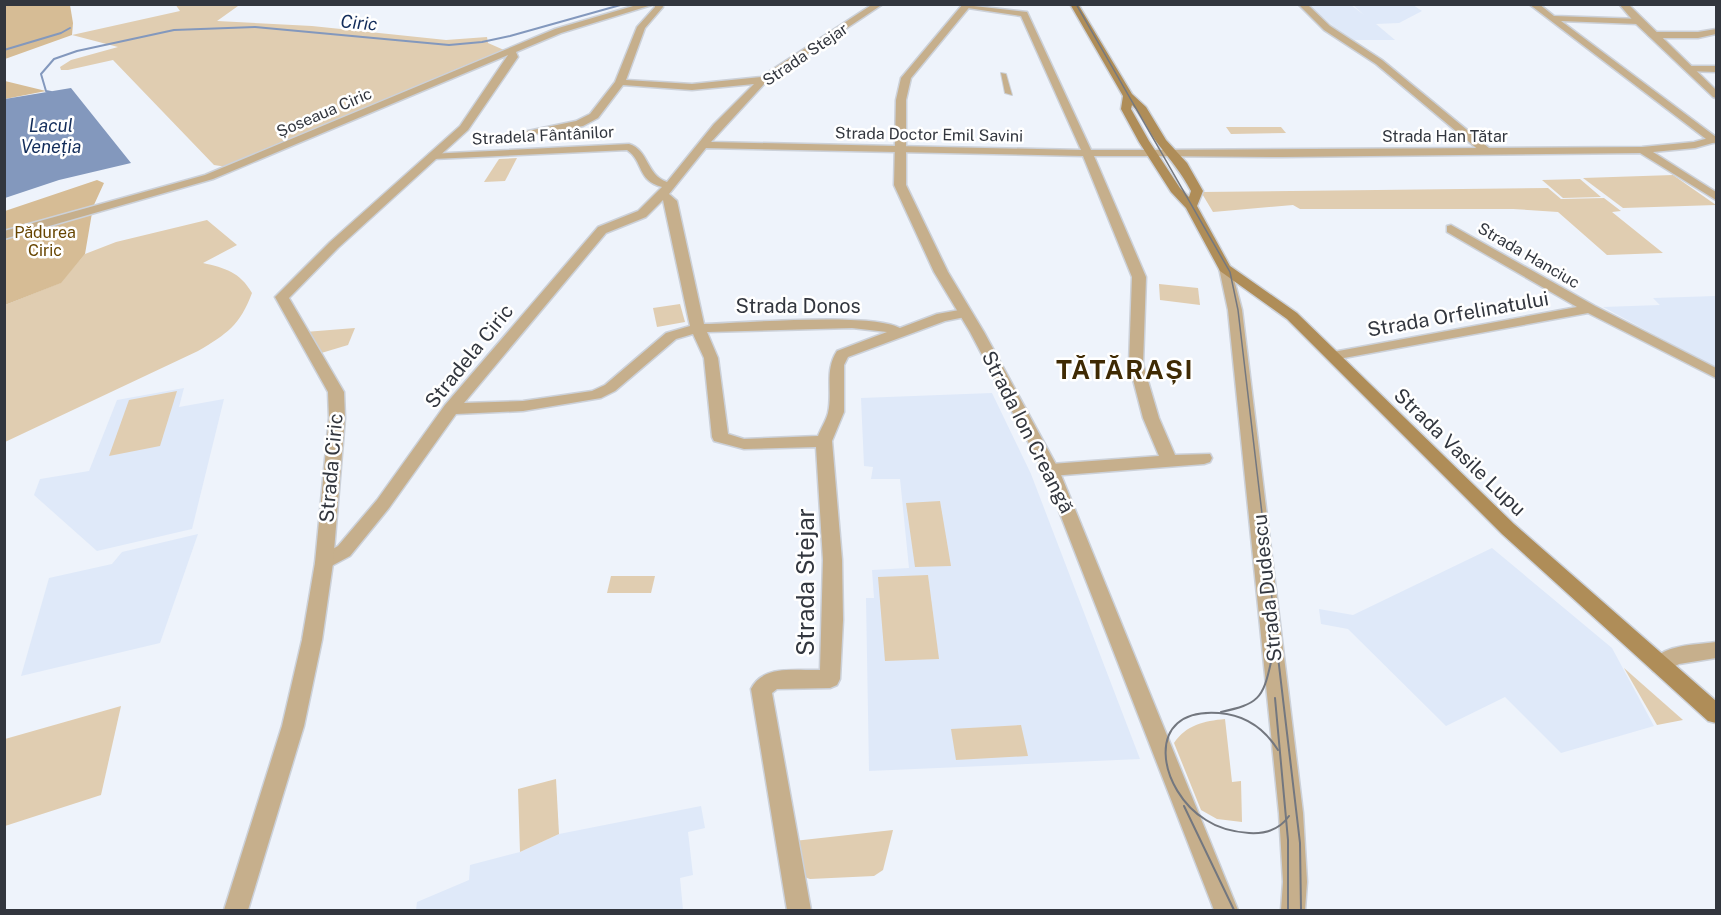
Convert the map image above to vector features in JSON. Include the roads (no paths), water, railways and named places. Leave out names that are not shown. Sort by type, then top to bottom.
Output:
[{"type":"main road","name":"Strada Vasile Lupu","points":[[1074,4],[1128,96],[1143,108],[1162,142],[1180,163],[1197,190],[1191,206]]},
{"type":"main road","name":"Strada Vasile Lupu","points":[[1128,96],[1125,109],[1175,190],[1191,206],[1225,268],[1292,316],[1508,529],[1716,714]]},
{"type":"street","name":"Șoseaua Ciric","points":[[4,235],[151,195],[218,174],[558,31],[651,4]]},
{"type":"street","points":[[526,134],[587,121],[600,109],[620,82],[640,27],[659,7],[658,4]]},
{"type":"street","name":"Strada Stejar","points":[[667,190],[718,126],[763,80],[879,4]]},
{"type":"street","points":[[1302,4],[1327,28],[1379,62],[1485,150]]},
{"type":"street","points":[[1533,4],[1715,140]]},
{"type":"street","points":[[1623,4],[1716,95]]},
{"type":"street","points":[[966,6],[1024,14],[1087,153],[1139,277],[1136,364],[1151,418],[1169,459]]},
{"type":"street","name":"Strada Ion Creangă","points":[[966,6],[906,78],[901,100],[900,185],[907,205],[941,272],[1052,470],[1226,910]]},
{"type":"street","points":[[1552,18],[1638,21]]},
{"type":"street","points":[[1652,34],[1698,35],[1716,32]]},
{"type":"street","name":"Strada Ciric","points":[[236,910],[293,726],[312,640],[324,563],[337,418],[337,399],[326,374],[282,297],[334,245],[464,128],[513,57],[511,51]]},
{"type":"street","points":[[1690,69],[1716,69]]},
{"type":"street","points":[[1003,74],[1009,93]]},
{"type":"street","points":[[620,82],[692,87],[763,80]]},
{"type":"street","name":"Strada Han Tătar","points":[[1152,153],[1642,150],[1695,145],[1715,140]]},
{"type":"street","name":"Strada Doctor Emil Savini","points":[[704,145],[1152,153]]},
{"type":"street","name":"Stradela Fântânilor","points":[[434,156],[629,147],[636,152],[648,177],[667,190]]},
{"type":"street","points":[[1642,150],[1716,197]]},
{"type":"street","points":[[667,190],[678,226],[698,328],[711,358],[720,437],[744,444],[824,441]]},
{"type":"street","name":"Stradela Ciric","points":[[324,563],[344,551],[383,504],[451,409],[602,230],[642,214],[667,190]]},
{"type":"street","name":"Strada Hanciuc","points":[[1451,230],[1590,309],[1716,374]]},
{"type":"street","name":"Strada Dudescu","points":[[1225,268],[1235,310],[1270,607],[1294,841],[1293,910]]},
{"type":"street","name":"Strada Orfelinatului","points":[[1333,356],[1590,309]]},
{"type":"street","name":"Strada Stejar","points":[[799,910],[761,689],[773,680],[830,679],[833,640],[830,511],[824,441],[836,412],[837,365],[842,354],[949,315],[965,313]]},
{"type":"street","name":"Strada Donos","points":[[698,328],[852,324],[888,327],[897,333]]},
{"type":"street","points":[[451,409],[523,406],[596,395],[610,388],[670,336],[698,328]]},
{"type":"street","points":[[1052,470],[1204,458]]},
{"type":"street","points":[[1660,665],[1675,656],[1716,650]]},
{"type":"water","name":"Lacul Veneția","points":[[71,88],[131,163],[59,180],[5,198],[5,99]]},
{"type":"waterway","name":"Ciric","points":[[51,92],[46,91],[41,74],[54,59],[77,51],[174,30],[255,27],[449,45],[482,42],[510,36],[624,4]]},
{"type":"waterway","points":[[4,50],[61,33],[70,28]]},
{"type":"tram line","points":[[1076,4],[1230,272],[1238,310],[1277,641]]},
{"type":"tram line","points":[[1276,640],[1300,843],[1301,910]]},
{"type":"tram line","points":[[1221,712],[1243,706],[1257,698],[1265,684],[1271,662]]},
{"type":"tram line","points":[[1275,698],[1286,820]]},
{"type":"tram line","points":[[1278,750],[1267,735],[1253,724],[1229,714],[1219,713],[1194,715],[1177,723],[1168,737],[1166,754],[1169,772],[1177,791],[1190,807],[1211,823],[1238,832],[1261,833],[1272,830],[1286,820]]},
{"type":"tram line","points":[[1184,806],[1234,910]]},
{"type":"tram line","points":[[1286,820],[1289,816]]},
{"type":"tram line","points":[[1286,820],[1288,910]]},
{"type":"district","name":"TĂTĂRAȘI","points":[[1125,370]]},
{"type":"park label","name":"Pădurea Ciric","points":[[45,241]]}]
